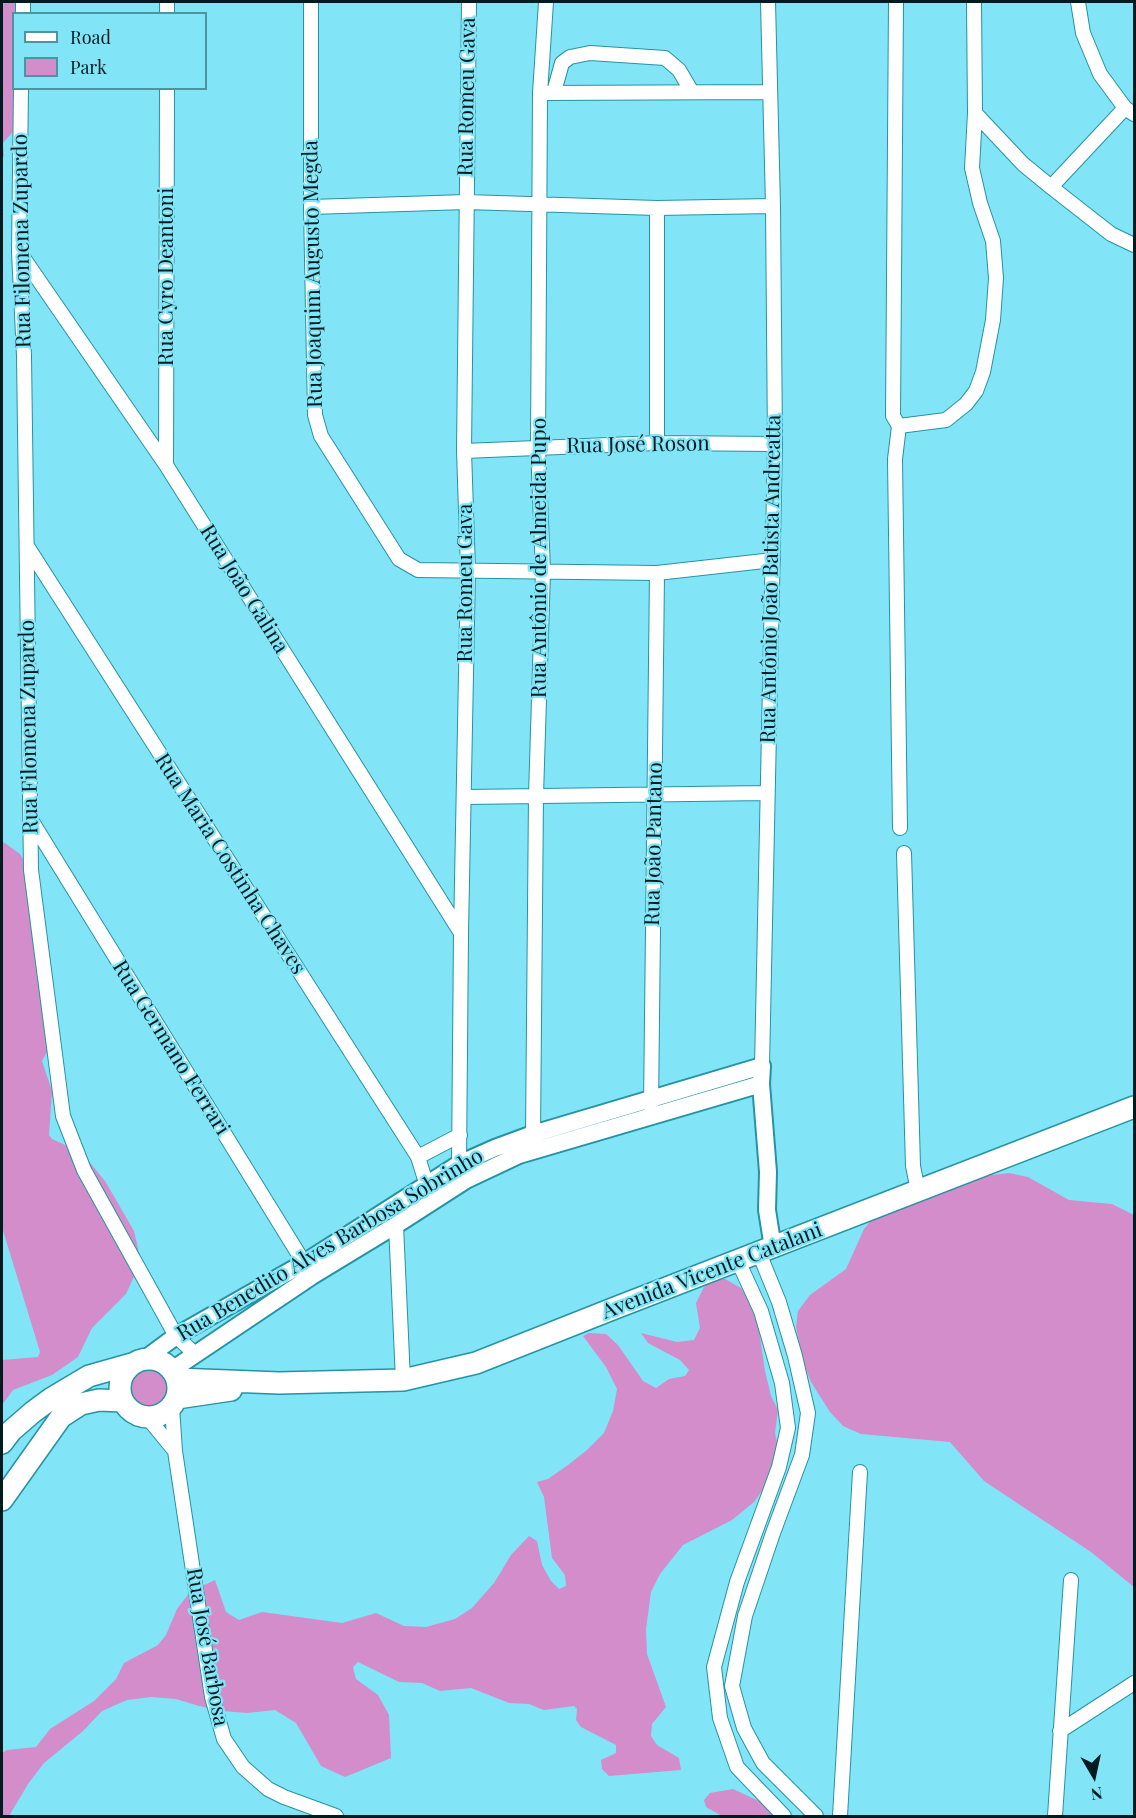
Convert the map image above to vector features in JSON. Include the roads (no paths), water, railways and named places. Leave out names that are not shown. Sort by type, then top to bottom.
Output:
[{"type":"main road","name":"Avenida Vicente Catalani","points":[[174,1389],[279,1383],[403,1380],[476,1364],[1134,1107]]},
{"type":"main road","points":[[155,1360],[165,1363],[174,1389],[156,1417],[147,1417],[131,1411],[123,1401],[120,1386],[128,1369],[140,1361],[155,1360]]},
{"type":"main road","name":"Rua Benedito Alves Barbosa Sobrinho","points":[[5,1434],[52,1398],[89,1376],[140,1361]]},
{"type":"main road","points":[[2,1500],[61,1417],[81,1404],[99,1400],[123,1401]]},
{"type":"main road","points":[[2,1470],[24,1467]]},
{"type":"street","name":"Rua Joaquim Augusto Megda","points":[[311,2],[311,207],[315,415],[321,436],[399,559],[418,570],[657,573],[773,561]]},
{"type":"street","name":"Rua Romeu Gava","points":[[462,1172],[460,1135],[461,933],[468,570],[464,451],[465,202],[469,2]]},
{"type":"street","name":"Rua Antônio de Almeida Pupo","points":[[536,1141],[536,795],[543,571],[538,448],[541,203],[547,93],[546,2]]},
{"type":"street","name":"Rua Antônio João Batista Andreatta","points":[[762,1066],[766,793],[776,444],[768,2]]},
{"type":"street","points":[[896,2],[895,459],[900,828]]},
{"type":"street","points":[[896,422],[946,420],[966,404],[976,391],[983,372],[993,320],[996,278],[993,241],[980,203],[972,168],[975,113],[974,2]]},
{"type":"street","points":[[1051,187],[1130,111],[1100,74],[1083,33],[1078,2]]},
{"type":"street","points":[[692,92],[679,70],[665,58],[590,53],[570,57],[562,63],[547,93],[771,92]]},
{"type":"street","name":"Rua Filomena Zupardo","points":[[21,90],[19,252],[24,356],[31,870],[63,1116],[84,1170],[176,1336],[196,1355]]},
{"type":"street","name":"Rua Cyro Deantoni","points":[[166,465],[167,90]]},
{"type":"street","points":[[975,113],[1023,164],[1111,234],[1134,244]]},
{"type":"street","points":[[311,207],[465,202],[657,208],[773,206]]},
{"type":"street","points":[[657,208],[657,443]]},
{"type":"street","name":"Rua João Galina","points":[[19,252],[166,465],[461,933]]},
{"type":"street","name":"Rua José Roson","points":[[464,451],[657,443],[776,444]]},
{"type":"street","name":"Rua Maria Costinha Chaves","points":[[27,546],[418,1157],[427,1186]]},
{"type":"street","name":"Rua João Pantano","points":[[651,1108],[657,573]]},
{"type":"street","points":[[465,797],[766,793]]},
{"type":"street","name":"Rua Germano Ferrari","points":[[31,820],[308,1269]]},
{"type":"street","points":[[904,853],[913,1166],[918,1191]]},
{"type":"street","points":[[762,1066],[761,1084],[768,1172],[766,1250],[808,1413],[802,1455],[746,1616],[732,1686],[744,1728],[763,1763],[816,1816]]},
{"type":"street","name":"Rua Benedito Alves Barbosa Sobrinho","points":[[651,1108],[762,1066]]},
{"type":"street","name":"Rua Benedito Alves Barbosa Sobrinho","points":[[140,1361],[176,1336],[396,1225],[495,1148],[536,1141],[651,1108],[761,1084]]},
{"type":"street","points":[[418,1157],[460,1135]]},
{"type":"street","name":"Rua Benedito Alves Barbosa Sobrinho","points":[[174,1389],[196,1355],[308,1269],[427,1186],[462,1172]]},
{"type":"street","points":[[396,1225],[403,1380]]},
{"type":"street","points":[[738,1261],[761,1311],[782,1383],[788,1428],[779,1467],[737,1582],[714,1667],[719,1711],[737,1767],[784,1816]]},
{"type":"street","name":"Rua José Barbosa","points":[[174,1389],[174,1451],[212,1696],[225,1739],[243,1767],[268,1789],[336,1816]]},
{"type":"street","name":"Rua José Barbosa","points":[[147,1417],[174,1451]]},
{"type":"street","points":[[840,1816],[860,1472]]},
{"type":"street","points":[[1055,1816],[1071,1580]]},
{"type":"street","points":[[1060,1731],[1134,1683]]},
{"type":"street","points":[[719,1711],[738,1707]]}]
